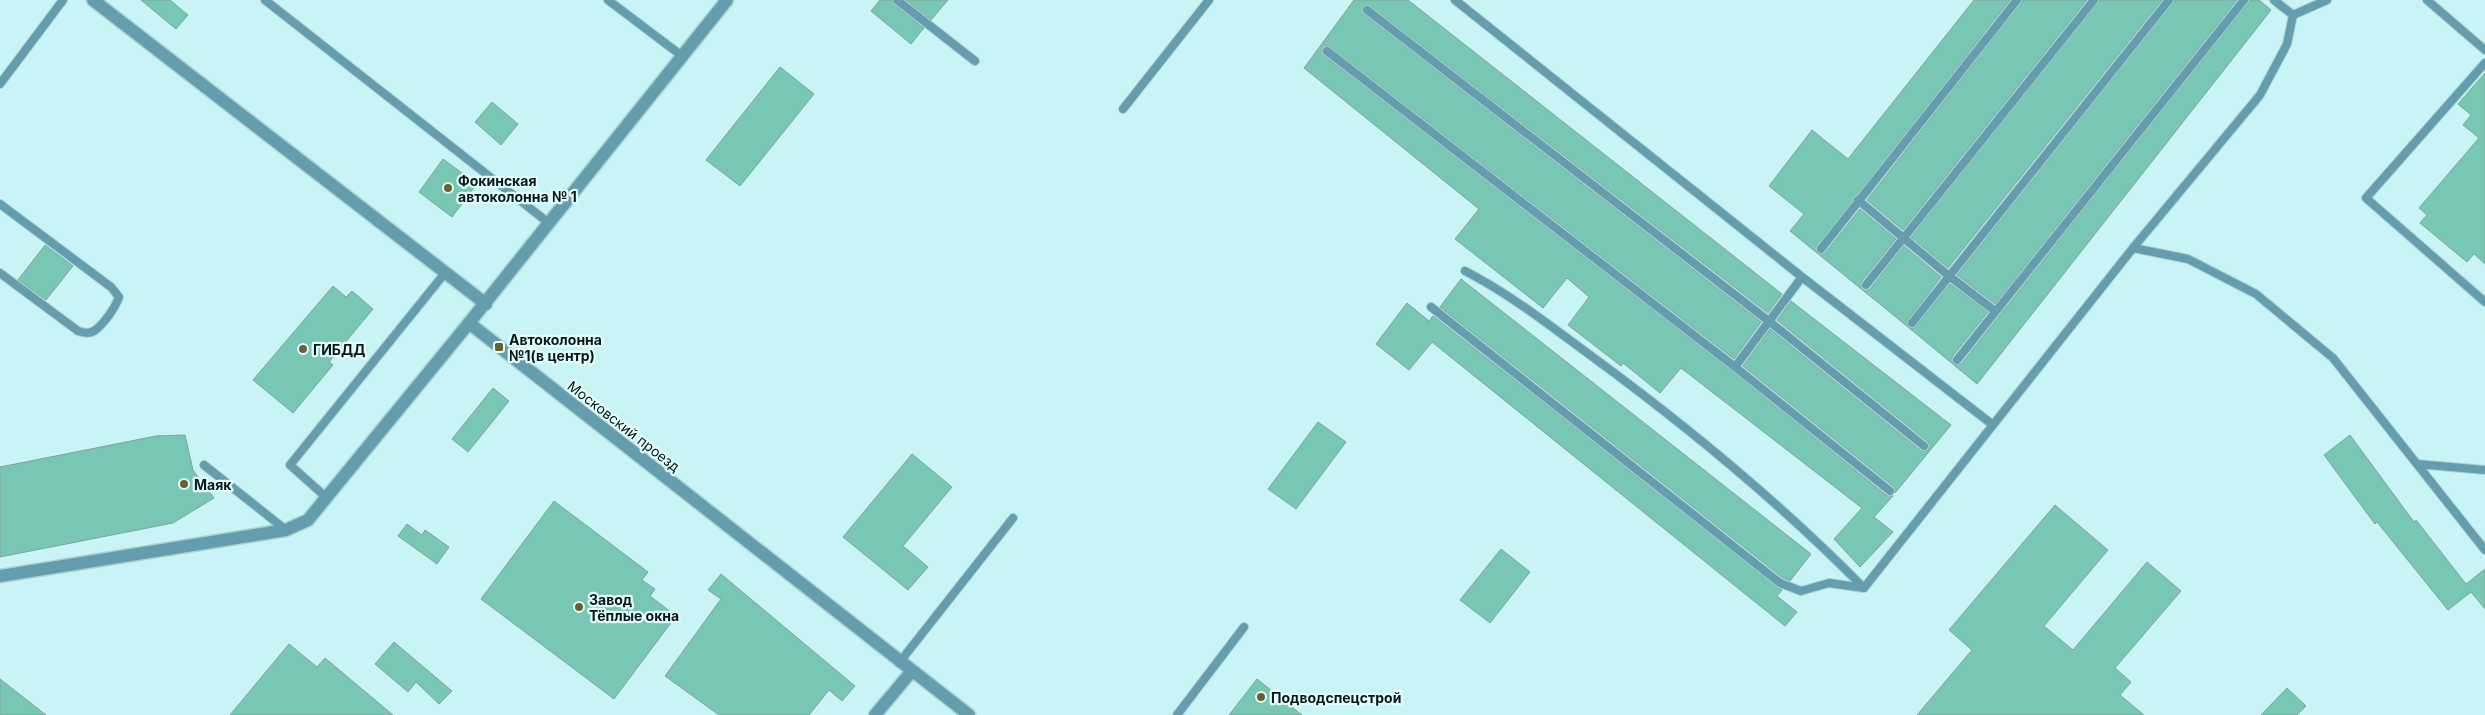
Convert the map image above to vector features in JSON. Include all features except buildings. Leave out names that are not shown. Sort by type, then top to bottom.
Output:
[{"type":"street","points":[[93,0],[486,304]]},
{"type":"street","points":[[0,576],[286,530],[308,520],[486,304],[727,0]]},
{"type":"street","name":"Московский проезд","points":[[469,323],[899,663],[969,715]]},
{"type":"street","points":[[875,715],[911,672]]},
{"type":"lane","points":[[0,84],[63,0]]},
{"type":"lane","points":[[265,0],[550,224]]},
{"type":"lane","points":[[608,0],[682,56]]},
{"type":"lane","points":[[897,0],[976,61]]},
{"type":"lane","points":[[1123,109],[1209,0]]},
{"type":"lane","points":[[1455,0],[1802,278],[1993,425]]},
{"type":"lane","points":[[1821,249],[2018,0]]},
{"type":"lane","points":[[1866,285],[2094,0]]},
{"type":"lane","points":[[1912,322],[2169,0]]},
{"type":"lane","points":[[1957,360],[2244,0]]},
{"type":"lane","points":[[2274,0],[2293,15]]},
{"type":"lane","points":[[2293,15],[2327,0]]},
{"type":"lane","points":[[2427,0],[2485,50]]},
{"type":"lane","points":[[1367,10],[1770,322],[1924,446]]},
{"type":"lane","points":[[1864,588],[2133,248],[2260,95],[2288,44],[2293,15]]},
{"type":"lane","points":[[1327,50],[1735,367],[1890,491]]},
{"type":"lane","points":[[2485,63],[2366,198],[2485,302]]},
{"type":"lane","points":[[1858,200],[1903,239],[1996,311]]},
{"type":"lane","points":[[0,204],[111,287],[119,297],[116,305],[94,331],[87,333],[78,331],[0,273]]},
{"type":"lane","points":[[2133,248],[2188,259],[2256,294],[2333,358],[2485,550]]},
{"type":"lane","points":[[1465,271],[1498,288],[1662,408],[1808,532],[1864,588]]},
{"type":"lane","points":[[327,498],[290,465],[445,273]]},
{"type":"lane","points":[[1735,367],[1802,278]]},
{"type":"lane","points":[[1431,307],[1780,584],[1800,591],[1829,583],[1864,588]]},
{"type":"lane","points":[[2417,464],[2485,470]]},
{"type":"lane","points":[[204,465],[286,530]]},
{"type":"lane","points":[[899,663],[1013,518]]},
{"type":"lane","points":[[1177,715],[1244,627]]},
{"type":"place","name":"Фокинская автоколонна № 1","points":[[448,188]]},
{"type":"place","name":"Автоколонна №1(в центр)","points":[[499,347]]},
{"type":"place","name":"ГИБДД","points":[[303,349]]},
{"type":"place","name":"Маяк","points":[[184,484]]},
{"type":"place","name":"Завод Тёплые окна","points":[[579,607]]},
{"type":"place","name":"Подводспецстрой","points":[[1261,697]]}]
